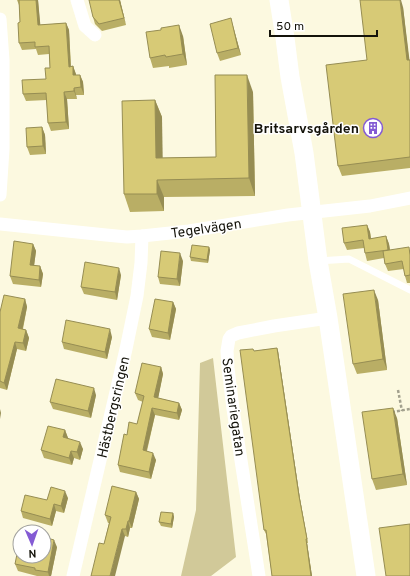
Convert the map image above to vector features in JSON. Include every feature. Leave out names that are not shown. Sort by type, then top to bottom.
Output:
[{"type":"street","points":[[77,0],[85,26],[95,35]]},
{"type":"street","points":[[279,0],[290,77],[304,153],[318,261],[328,318],[366,576]]},
{"type":"street","points":[[0,19],[3,60],[4,149],[0,195]]},
{"type":"street","name":"Tegelvägen","points":[[0,224],[116,236],[142,236],[189,231],[288,215],[370,206],[410,198]]},
{"type":"street","name":"Hästbergsringen","points":[[74,576],[137,296],[141,263],[142,236]]},
{"type":"street","name":"Seminariegatan","points":[[259,576],[230,382],[227,352],[229,339],[238,333],[328,318]]},
{"type":"lane","points":[[318,261],[349,259],[410,290]]},
{"type":"path","points":[[398,390],[402,411]]},
{"type":"path","points":[[388,413],[410,409]]},
{"type":"shaded area","points":[[213,358],[236,557],[211,576],[181,576],[196,510],[200,363]]},
{"type":"building","points":[[19,0],[36,0],[38,25],[66,23],[69,67],[73,66],[73,75],[80,75],[81,87],[74,88],[74,91],[64,92],[66,122],[48,123],[46,93],[23,94],[22,80],[46,79],[45,68],[50,68],[49,46],[35,47],[35,42],[19,43]]},
{"type":"building","points":[[89,0],[119,0],[124,18],[99,24],[93,17]]},
{"type":"building","name":"Britsarvsgården","points":[[360,0],[400,0],[407,60],[410,60],[410,157],[338,166],[326,65],[367,60]]},
{"type":"building","points":[[231,18],[238,48],[217,53],[210,24]]},
{"type":"building","points":[[179,25],[183,54],[150,58],[146,32]]},
{"type":"building","points":[[215,75],[247,75],[249,178],[157,180],[157,194],[124,194],[122,101],[155,100],[156,158],[216,157]]},
{"type":"building","points":[[42,127],[43,146],[27,147],[26,128]]},
{"type":"building","points":[[367,225],[369,239],[386,236],[388,250],[365,253],[363,240],[344,243],[342,228]]},
{"type":"building","points":[[14,241],[33,244],[30,265],[40,266],[39,280],[10,276]]},
{"type":"building","points":[[192,245],[209,247],[207,260],[190,257]]},
{"type":"building","points":[[409,247],[410,275],[405,276],[402,261],[385,264],[383,251]]},
{"type":"building","points":[[161,251],[180,253],[177,279],[158,277]]},
{"type":"building","points":[[85,262],[119,268],[115,292],[81,287]]},
{"type":"building","points":[[374,290],[383,359],[353,364],[343,294]]},
{"type":"building","points":[[4,295],[25,299],[18,328],[26,330],[23,343],[15,342],[4,383],[0,381],[0,312]]},
{"type":"building","points":[[155,299],[173,302],[168,333],[149,329]]},
{"type":"building","points":[[66,320],[110,329],[105,352],[62,342]]},
{"type":"building","points":[[277,348],[299,496],[307,539],[311,576],[272,576],[266,530],[264,530],[240,350],[253,349],[254,351]]},
{"type":"building","points":[[142,363],[161,367],[154,397],[179,403],[177,413],[152,408],[143,450],[153,453],[149,472],[118,465],[124,434],[127,435],[129,422],[137,424],[144,396],[135,393]]},
{"type":"building","points":[[56,379],[94,388],[88,411],[50,402]]},
{"type":"building","points":[[393,408],[403,474],[372,479],[362,412]]},
{"type":"building","points":[[48,426],[65,430],[63,437],[80,442],[77,452],[71,451],[69,458],[41,450]]},
{"type":"building","points":[[112,486],[136,492],[126,529],[122,529],[110,576],[91,576],[99,543],[104,544],[111,517],[105,515]]},
{"type":"building","points":[[51,487],[65,491],[61,506],[54,504],[50,519],[21,511],[25,495],[47,500]]},
{"type":"building","points":[[161,512],[173,513],[171,524],[159,522]]},
{"type":"building","points":[[410,524],[410,576],[386,576],[379,528]]},
{"type":"building","points":[[52,539],[54,540],[52,551]]},
{"type":"building","points":[[15,564],[50,564],[48,572],[35,570],[35,568]]},
{"type":"place","name":"Britsarvsgården","points":[[373,128]]}]
